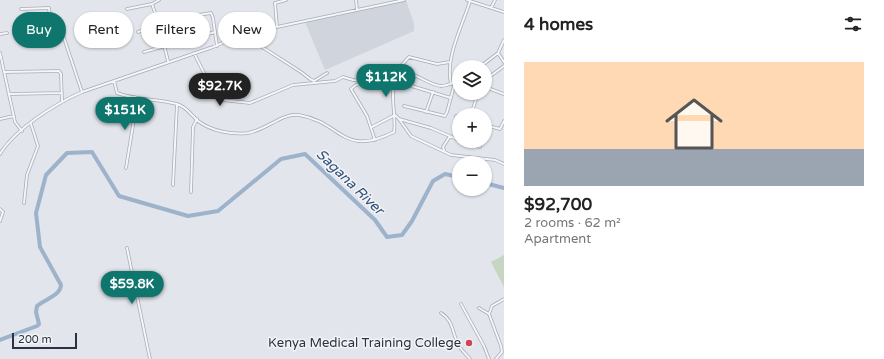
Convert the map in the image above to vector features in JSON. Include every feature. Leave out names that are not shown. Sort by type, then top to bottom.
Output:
[{"type":"street","points":[[127,9],[152,4],[159,0]]},
{"type":"street","points":[[286,0],[275,3],[277,27],[404,0]]},
{"type":"street","points":[[356,0],[357,10]]},
{"type":"street","points":[[403,72],[440,86],[452,84],[449,74],[450,62],[468,0],[504,12]]},
{"type":"street","points":[[491,8],[495,0]]},
{"type":"street","points":[[152,4],[155,12]]},
{"type":"street","points":[[21,8],[49,8],[49,12]]},
{"type":"street","points":[[0,153],[22,131],[62,101],[82,92],[217,46],[210,12]]},
{"type":"street","points":[[210,33],[215,32]]},
{"type":"street","points":[[0,34],[7,33]]},
{"type":"street","points":[[489,60],[498,53],[504,40]]},
{"type":"street","points":[[66,42],[82,92]]},
{"type":"street","points":[[144,52],[160,48]]},
{"type":"street","points":[[164,48],[168,62]]},
{"type":"street","points":[[264,48],[301,72],[310,80],[314,80],[327,73]]},
{"type":"street","points":[[0,53],[14,116],[18,128],[22,131]]},
{"type":"street","points":[[194,53],[216,97],[222,100],[250,103],[293,85],[335,80],[343,77],[353,80],[395,81],[451,98]]},
{"type":"street","points":[[498,53],[504,62]]},
{"type":"street","points":[[403,72],[401,66],[409,57],[437,64],[450,62]]},
{"type":"street","points":[[492,74],[504,66]]},
{"type":"street","points":[[5,72],[59,71],[61,74],[62,101]]},
{"type":"street","points":[[114,81],[117,94],[177,104],[187,109],[197,119],[220,131],[248,133],[262,129],[283,118],[297,115],[317,121],[354,141],[360,142],[375,140],[394,132],[395,116],[393,100],[395,81],[397,76],[403,72]]},
{"type":"street","points":[[370,81],[356,85],[352,89],[372,127],[375,140]]},
{"type":"street","points":[[492,90],[503,93],[504,90]]},
{"type":"street","points":[[426,112],[433,92]]},
{"type":"street","points":[[9,94],[62,93]]},
{"type":"street","points":[[404,106],[445,116],[452,94]]},
{"type":"street","points":[[126,168],[135,113],[135,98]]},
{"type":"street","points":[[173,185],[177,104]]},
{"type":"street","points":[[0,119],[14,116]]},
{"type":"street","points":[[372,127],[395,116]]},
{"type":"street","points":[[395,116],[399,119],[411,136],[444,150],[454,156],[495,160],[504,164]]},
{"type":"street","points":[[191,192],[193,127],[197,119]]},
{"type":"street","points":[[399,119],[450,136],[443,147],[444,150]]},
{"type":"street","points":[[492,127],[500,129],[504,121]]},
{"type":"street","points":[[24,203],[27,175],[38,146],[31,124]]},
{"type":"street","points":[[0,209],[3,212],[0,221]]},
{"type":"street","points":[[127,248],[150,359]]},
{"type":"street","points":[[489,314],[492,306],[504,299]]},
{"type":"street","points":[[461,304],[484,346],[489,359]]},
{"type":"street","points":[[479,308],[489,314],[502,351],[496,359]]},
{"type":"street","points":[[441,314],[447,316],[453,327],[459,346],[470,359]]},
{"type":"shaded area","points":[[406,0],[414,24],[414,31],[325,70],[305,22]]},
{"type":"green space","points":[[504,255],[504,287],[491,262]]},
{"type":"waterway","name":"Sagana River","points":[[0,340],[37,326],[39,324],[36,312],[37,306],[55,295],[60,289],[61,285],[40,247],[36,213],[46,175],[67,153],[92,152],[119,196],[188,216],[218,211],[281,159],[305,154],[375,220],[387,237],[402,235],[412,221],[433,181],[445,174],[452,176]]},
{"type":"waterway","name":"Sagana River","points":[[492,185],[504,188]]},
{"type":"place","name":"Kenya Medical Training College","points":[[469,343]]}]
